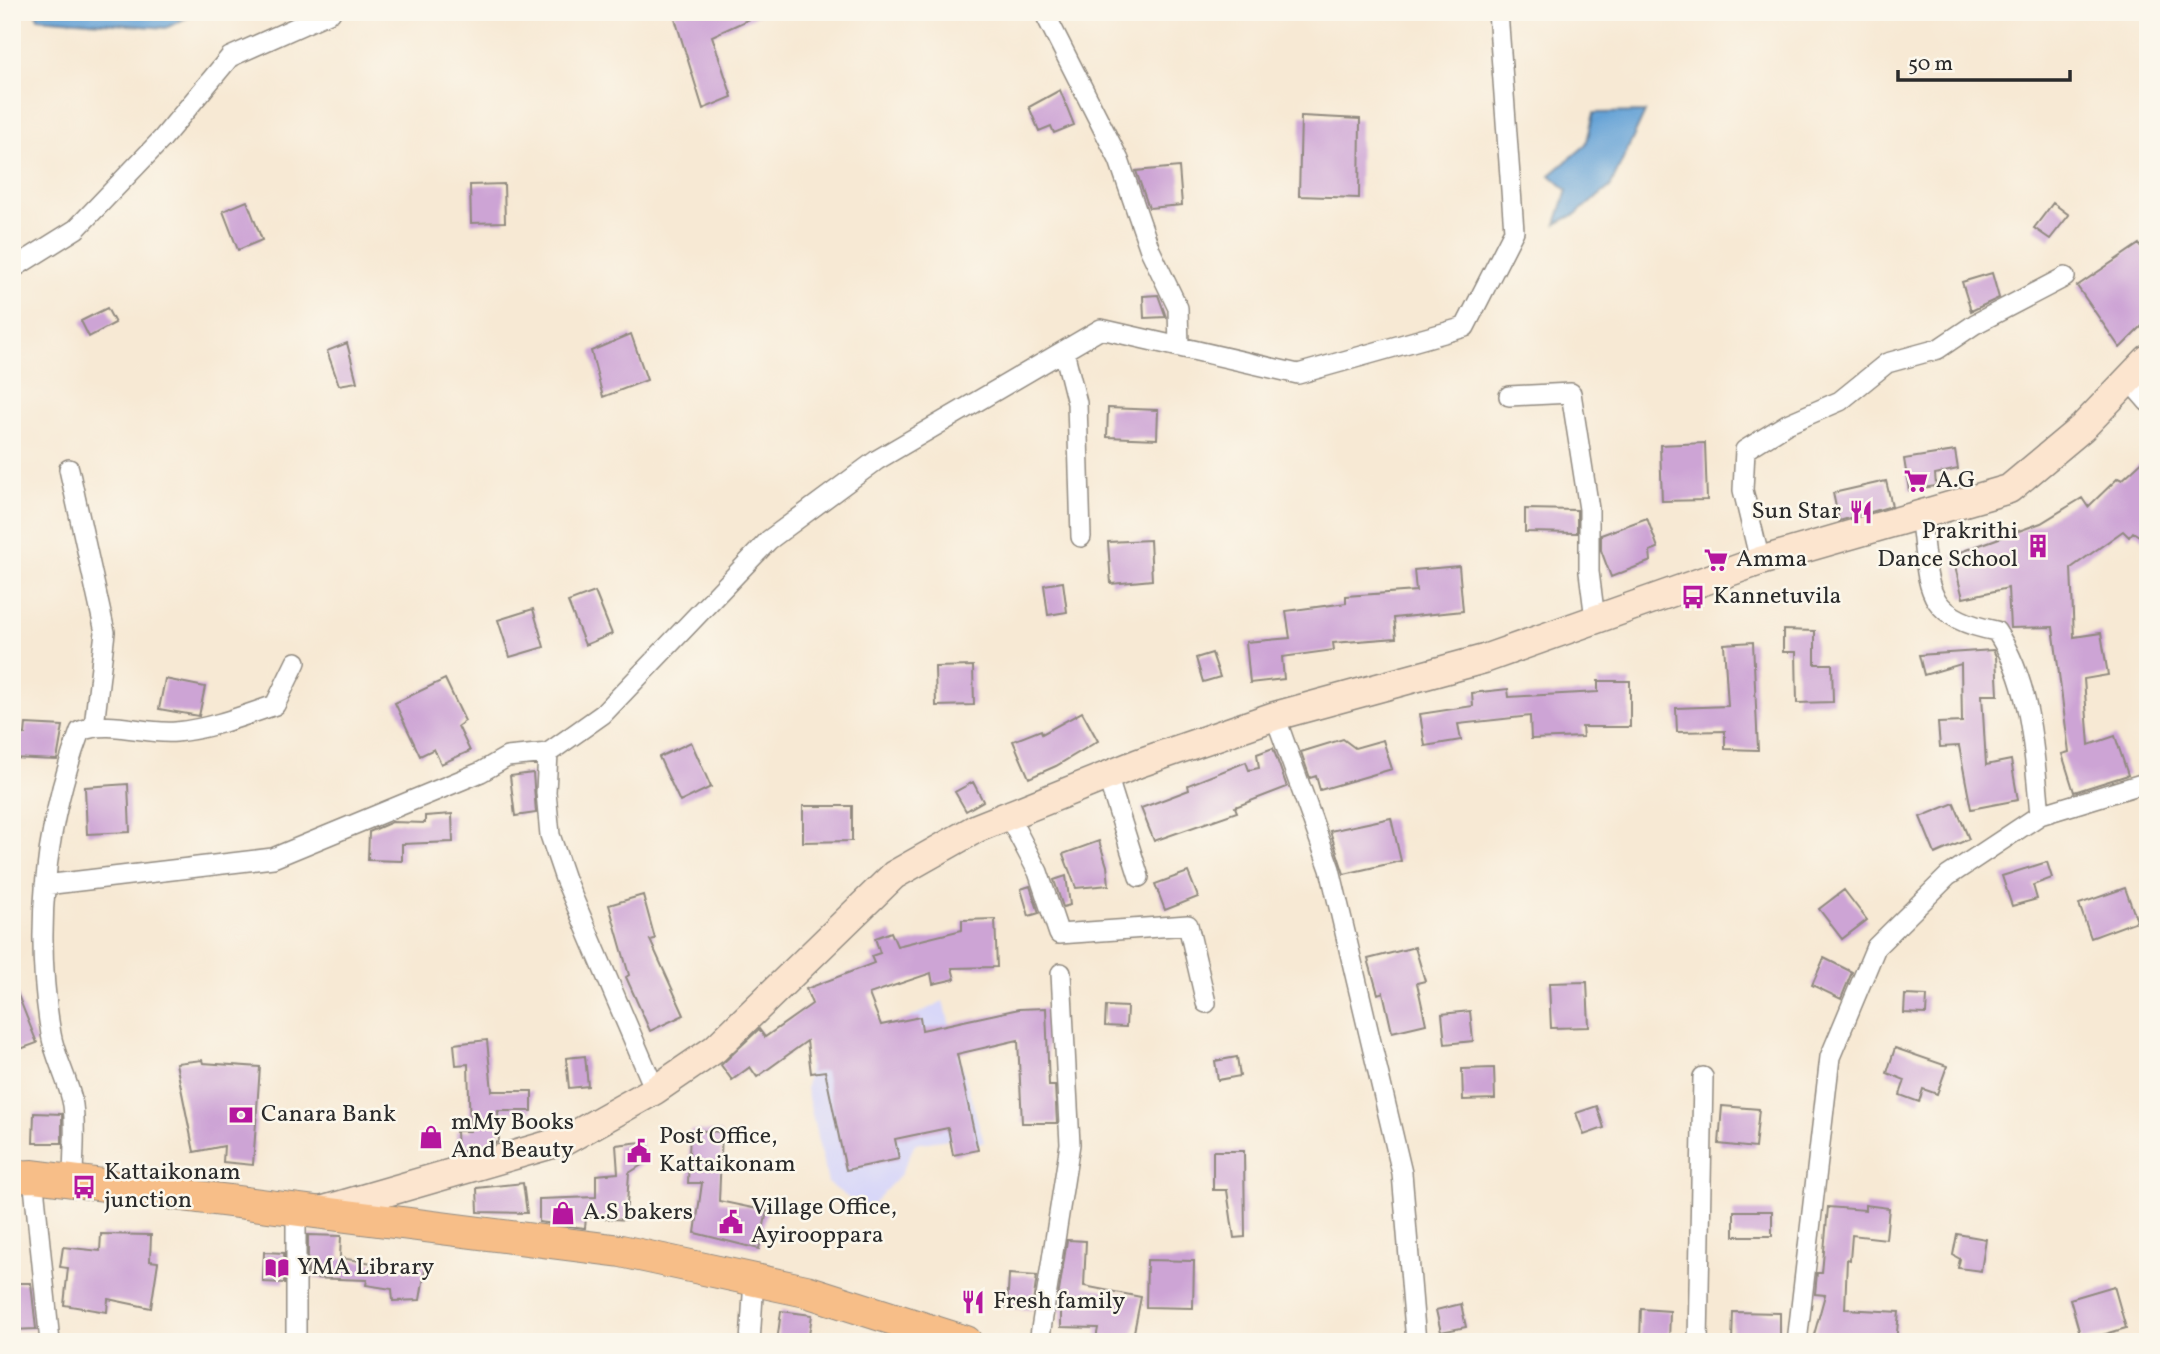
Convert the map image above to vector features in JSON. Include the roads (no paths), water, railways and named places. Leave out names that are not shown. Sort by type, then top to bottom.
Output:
[{"type":"main road","points":[[307,1210],[566,1140],[654,1090],[715,1049],[894,875],[976,828],[1107,775],[1275,716],[1484,659],[1759,561],[2009,489],[2081,428],[2148,359]]},
{"type":"main road","points":[[23,1176],[73,1180],[621,1251],[806,1291],[966,1342]]},
{"type":"street","points":[[12,269],[76,229],[162,139],[230,57],[331,12]]},
{"type":"street","points":[[1044,12],[1119,160],[1150,250],[1178,308],[1179,347]]},
{"type":"street","points":[[46,885],[272,858],[481,772],[507,757],[548,753],[603,714],[769,540],[877,460],[1101,329],[1298,374],[1465,327],[1514,231],[1497,12]]},
{"type":"street","points":[[1759,561],[1743,490],[1745,450],[1787,424],[1840,401],[1887,363],[1938,349],[1975,324],[2065,277]]},
{"type":"street","points":[[1064,351],[1077,403],[1081,537]]},
{"type":"street","points":[[2128,379],[2148,402]]},
{"type":"street","points":[[1509,396],[1571,393],[1589,509],[1589,572],[1595,619]]},
{"type":"street","points":[[69,469],[105,632],[94,726]]},
{"type":"street","points":[[1920,515],[1930,583],[1938,605],[1966,625],[1996,631],[2018,669],[2033,737],[2040,815]]},
{"type":"street","points":[[73,1180],[73,1106],[51,1036],[41,933],[48,849],[68,764],[80,731],[94,726],[175,733],[222,722],[275,705],[296,662]]},
{"type":"street","points":[[1275,716],[1330,869],[1399,1160],[1416,1342]]},
{"type":"street","points":[[548,753],[546,792],[550,835],[565,879],[654,1090]]},
{"type":"street","points":[[1107,775],[1139,877]]},
{"type":"street","points":[[1797,1342],[1830,1057],[1877,947],[1948,876],[2040,815],[2148,782]]},
{"type":"street","points":[[1008,815],[1038,872],[1059,934],[1188,925],[1206,1003]]},
{"type":"street","points":[[1039,1342],[1070,1144],[1061,973]]},
{"type":"street","points":[[1698,1342],[1703,1077]]},
{"type":"street","points":[[23,1176],[50,1342]]},
{"type":"street","points":[[296,1342],[307,1210]]},
{"type":"street","points":[[750,1342],[754,1280]]},
{"type":"water","points":[[36,12],[198,12],[166,28],[38,18]]},
{"type":"water","points":[[1645,112],[1610,187],[1576,214],[1556,224],[1567,190],[1550,175],[1586,145],[1594,113]]},
{"type":"place","name":"A.G","points":[[1916,481]]},
{"type":"place","name":"Sun Star","points":[[1861,512]]},
{"type":"place","name":"Prakrithi Dance School","points":[[2038,546]]},
{"type":"place","name":"Amma","points":[[1716,560]]},
{"type":"place","name":"Kannetuvila","points":[[1693,597]]},
{"type":"place","name":"Canara Bank","points":[[241,1115]]},
{"type":"place","name":"mMy Books And Beauty","points":[[431,1137]]},
{"type":"place","name":"Post Office, Kattaikonam","points":[[639,1151]]},
{"type":"place","name":"Kattaikonam junction","points":[[84,1187]]},
{"type":"place","name":"A.S bakers","points":[[563,1213]]},
{"type":"place","name":"Village Office, Ayirooppara","points":[[731,1222]]},
{"type":"place","name":"YMA Library","points":[[277,1268]]},
{"type":"place","name":"Fresh family","points":[[973,1302]]}]
